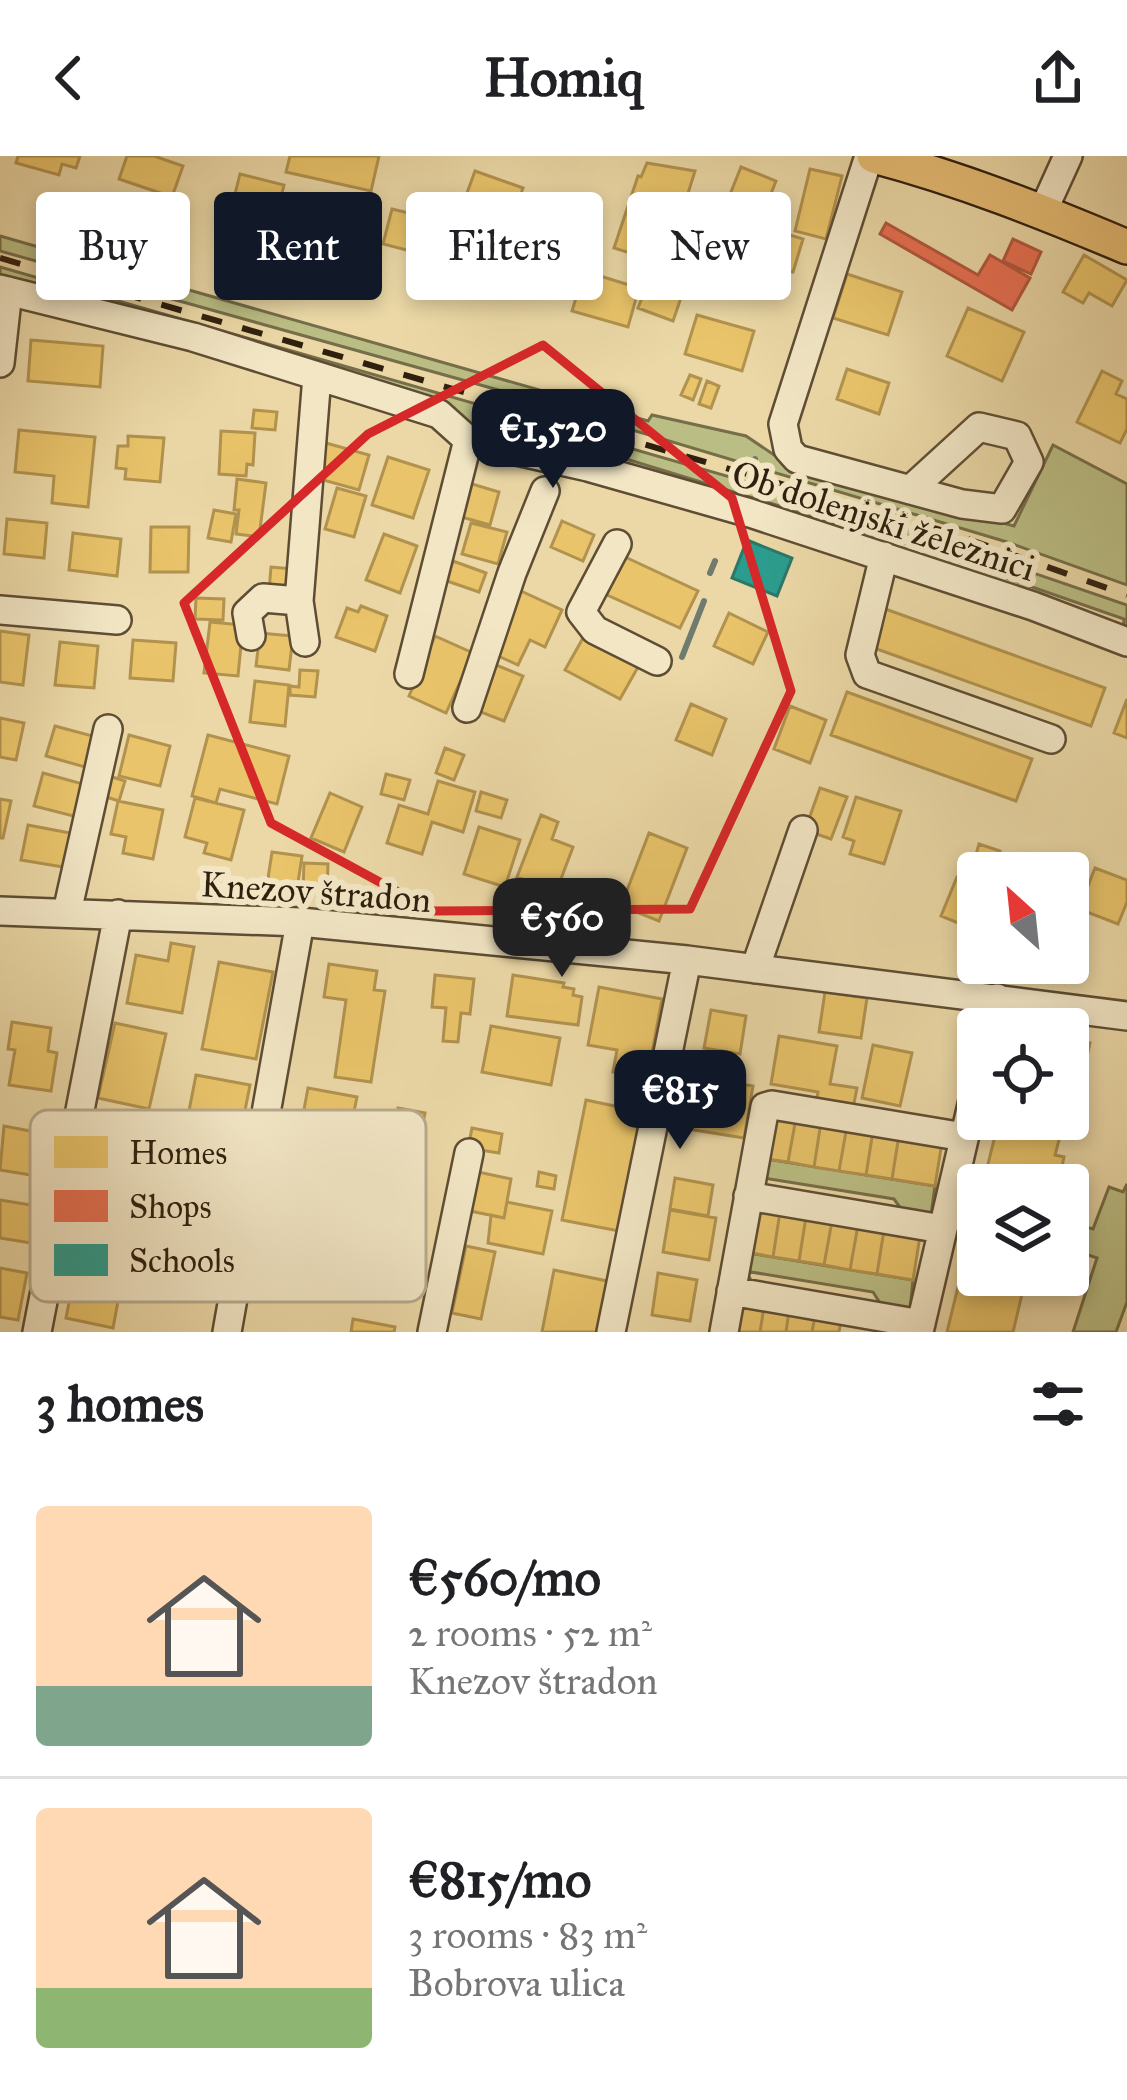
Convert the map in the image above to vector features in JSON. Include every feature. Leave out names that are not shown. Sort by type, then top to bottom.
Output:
[{"type":"main road","points":[[871,156],[933,172],[1043,211],[1127,247]]},
{"type":"street","points":[[871,156],[783,424],[784,438],[797,459],[910,490]]},
{"type":"street","points":[[1043,211],[1068,156]]},
{"type":"street","points":[[0,363],[4,290]]},
{"type":"street","name":"Ob dolenjski železnici","points":[[4,290],[194,338],[439,414],[469,440],[588,466],[750,512],[1127,642]]},
{"type":"street","points":[[305,642],[299,601],[316,376]]},
{"type":"street","points":[[409,674],[469,440]]},
{"type":"street","points":[[467,708],[545,491]]},
{"type":"street","points":[[617,544],[581,613],[595,630],[656,661]]},
{"type":"street","points":[[884,556],[860,655],[867,674],[1051,739]]},
{"type":"street","points":[[251,636],[247,613],[263,598],[299,601]]},
{"type":"street","points":[[0,610],[117,620]]},
{"type":"street","points":[[67,912],[108,729]]},
{"type":"street","points":[[755,969],[803,830]]},
{"type":"street","name":"Knezov štradon","points":[[0,911],[300,922],[687,960],[1127,1016]]},
{"type":"street","points":[[80,1110],[118,914]]},
{"type":"street","points":[[267,1110],[300,922]]},
{"type":"street","points":[[611,1332],[687,960]]},
{"type":"street","points":[[995,1008],[997,998]]},
{"type":"street","points":[[724,1332],[762,1113],[769,1105],[957,1136]]},
{"type":"street","points":[[731,1291],[920,1328],[963,1140]]},
{"type":"street","points":[[433,1332],[469,1153]]},
{"type":"street","points":[[748,1196],[942,1229]]},
{"type":"street","points":[[37,1332],[43,1302]]},
{"type":"street","points":[[227,1332],[232,1302]]},
{"type":"highlighted area","points":[[543,345],[732,498],[791,691],[690,909],[433,911],[271,823],[184,603],[368,434]]},
{"type":"green space","points":[[0,236],[36,246],[36,261],[0,251]]},
{"type":"green space","points":[[0,267],[36,277],[36,291],[0,279]]},
{"type":"green space","points":[[190,290],[648,421],[652,415],[746,436],[789,465],[1014,526],[1053,445],[1127,484],[1127,585],[1007,542],[502,391],[176,300],[190,300]]},
{"type":"green space","points":[[66,300],[115,300],[876,519],[1127,605],[1127,633],[1124,619],[891,538],[884,547],[870,541],[871,534],[551,436],[536,447]]},
{"type":"green space","points":[[761,1158],[935,1186],[931,1215],[907,1217],[894,1199],[758,1177]]},
{"type":"green space","points":[[1127,1184],[1127,1302],[1116,1332],[1073,1332],[1085,1296],[1089,1296],[1097,1258],[1089,1255],[1089,1228],[1093,1229],[1109,1187],[1123,1192]]},
{"type":"green space","points":[[743,1252],[913,1280],[910,1309],[887,1311],[873,1292],[745,1271],[757,1289],[743,1287],[739,1280]]},
{"type":"building: Homes","points":[[18,156],[80,156],[76,168],[62,164],[59,175],[16,163]]},
{"type":"building: Homes","points":[[127,156],[154,156],[183,166],[174,192],[157,192],[119,179]]},
{"type":"building: Homes","points":[[290,156],[379,156],[371,191],[286,172]]},
{"type":"building: Homes","points":[[647,163],[695,171],[688,192],[633,192]]},
{"type":"building: Homes","points":[[741,167],[776,181],[772,192],[731,192]]},
{"type":"building: Homes","points":[[810,169],[842,176],[826,239],[795,231]]},
{"type":"building: Homes","points":[[475,171],[523,188],[522,192],[467,192]]},
{"type":"building: Homes","points":[[240,174],[284,185],[282,192],[236,192]]},
{"type":"building: Homes","points":[[392,209],[406,212],[406,250],[383,244]]},
{"type":"building: Homes","points":[[627,209],[627,252],[614,248]]},
{"type":"building: Homes","points":[[791,235],[803,239],[791,271]]},
{"type":"building: Homes","points":[[1084,255],[1127,280],[1112,306],[1089,293],[1083,303],[1063,292]]},
{"type":"building: Homes","points":[[847,274],[902,292],[888,335],[833,318]]},
{"type":"building: Homes","points":[[603,277],[627,284],[627,300],[636,300],[628,327],[572,311],[575,300],[603,300]]},
{"type":"building: Homes","points":[[641,300],[680,300],[673,321],[638,308]]},
{"type":"building: Homes","points":[[968,308],[1024,332],[1002,381],[947,356]]},
{"type":"building: Homes","points":[[697,315],[754,331],[742,371],[685,354]]},
{"type":"building: Homes","points":[[31,340],[103,346],[100,387],[28,381]]},
{"type":"building: Homes","points":[[847,369],[889,383],[879,414],[837,399]]},
{"type":"building: Homes","points":[[1102,371],[1122,381],[1116,394],[1127,399],[1127,429],[1120,443],[1077,422]]},
{"type":"building: Homes","points":[[690,375],[701,379],[693,400],[681,395]]},
{"type":"building: Homes","points":[[707,381],[719,386],[711,408],[699,404]]},
{"type":"building: Homes","points":[[254,410],[277,412],[275,430],[252,428]]},
{"type":"building: Homes","points":[[19,430],[95,437],[88,507],[52,503],[54,476],[15,472]]},
{"type":"building: Homes","points":[[221,431],[255,433],[253,465],[247,464],[246,476],[219,474]]},
{"type":"building: Homes","points":[[128,436],[164,438],[160,482],[125,479],[126,469],[116,468],[118,446],[128,446]]},
{"type":"building: Homes","points":[[326,443],[369,455],[359,490],[316,478]]},
{"type":"building: Homes","points":[[388,457],[429,470],[413,518],[372,505]]},
{"type":"building: Homes","points":[[237,479],[266,483],[259,537],[236,534]]},
{"type":"building: Homes","points":[[472,484],[499,492],[490,525],[454,515],[457,503],[466,506]]},
{"type":"building: Homes","points":[[337,488],[366,496],[354,537],[325,529]]},
{"type":"building: Homes","points":[[214,510],[236,514],[231,542],[208,538]]},
{"type":"building: Homes","points":[[7,519],[47,523],[44,558],[4,554]]},
{"type":"building: Homes","points":[[562,521],[594,535],[583,561],[551,547]]},
{"type":"building: Homes","points":[[471,523],[507,532],[498,564],[462,554]]},
{"type":"building: Homes","points":[[151,527],[189,527],[188,572],[150,572]]},
{"type":"building: Homes","points":[[73,533],[121,539],[117,576],[69,570]]},
{"type":"building: Homes","points":[[384,534],[417,546],[400,593],[366,580]]},
{"type":"building: Homes","points":[[623,556],[698,591],[680,628],[605,594]]},
{"type":"building: Homes","points":[[453,561],[486,573],[479,592],[447,581]]},
{"type":"building: Homes","points":[[271,567],[294,569],[291,593],[269,591]]},
{"type":"building: Homes","points":[[521,591],[562,610],[545,647],[530,640],[518,665],[496,655]]},
{"type":"building: Homes","points":[[196,598],[224,599],[223,620],[195,619]]},
{"type":"building: Homes","points":[[361,606],[387,616],[375,651],[336,637],[347,608],[358,612]]},
{"type":"building: Homes","points":[[877,606],[1105,688],[1091,726],[863,644]]},
{"type":"building: Homes","points":[[729,613],[768,632],[753,664],[714,646]]},
{"type":"building: Homes","points":[[210,622],[243,625],[238,676],[204,673]]},
{"type":"building: Homes","points":[[0,631],[29,635],[23,685],[0,682]]},
{"type":"building: Homes","points":[[260,633],[293,636],[289,670],[256,666]]},
{"type":"building: Homes","points":[[435,636],[473,653],[446,713],[409,696]]},
{"type":"building: Homes","points":[[583,638],[638,667],[620,699],[565,670]]},
{"type":"building: Homes","points":[[133,640],[176,643],[173,681],[130,678]]},
{"type":"building: Homes","points":[[60,642],[98,646],[94,688],[55,685]]},
{"type":"building: Homes","points":[[491,663],[523,676],[504,721],[473,709]]},
{"type":"building: Homes","points":[[300,670],[318,671],[315,697],[290,695],[290,686],[299,687]]},
{"type":"building: Homes","points":[[255,681],[289,685],[285,726],[250,722]]},
{"type":"building: Homes","points":[[847,692],[1032,759],[1016,801],[831,735]]},
{"type":"building: Homes","points":[[1127,699],[1127,738],[1114,733]]},
{"type":"building: Homes","points":[[691,704],[726,719],[712,755],[676,740]]},
{"type":"building: Homes","points":[[790,706],[826,720],[810,763],[774,749]]},
{"type":"building: Homes","points":[[0,718],[24,723],[16,760],[0,757]]},
{"type":"building: Homes","points":[[55,726],[100,738],[92,769],[46,756]]},
{"type":"building: Homes","points":[[129,735],[170,746],[160,786],[119,776]]},
{"type":"building: Homes","points":[[208,735],[289,756],[277,804],[220,789],[216,803],[192,796]]},
{"type":"building: Homes","points":[[445,748],[464,755],[454,780],[436,773]]},
{"type":"building: Homes","points":[[43,773],[90,786],[81,818],[34,806]]},
{"type":"building: Homes","points":[[386,774],[410,780],[404,800],[381,794]]},
{"type":"building: Homes","points":[[109,776],[125,781],[119,801],[103,796]]},
{"type":"building: Homes","points":[[438,781],[475,792],[463,832],[432,822],[422,854],[387,843],[399,805],[428,814]]},
{"type":"building: Homes","points":[[820,788],[847,797],[831,839],[805,830]]},
{"type":"building: Homes","points":[[481,792],[507,800],[501,818],[476,811]]},
{"type":"building: Homes","points":[[330,793],[362,807],[344,852],[311,838]]},
{"type":"building: Homes","points":[[856,797],[901,811],[884,864],[850,854],[854,841],[843,837]]},
{"type":"building: Homes","points":[[195,798],[244,810],[231,860],[204,853],[207,843],[185,837]]},
{"type":"building: Homes","points":[[0,799],[11,801],[3,838],[0,838]]},
{"type":"building: Homes","points":[[118,801],[163,810],[153,859],[123,853],[126,837],[111,834]]},
{"type":"building: Homes","points":[[541,815],[558,822],[552,839],[573,847],[556,892],[517,877]]},
{"type":"building: Homes","points":[[28,825],[75,834],[69,868],[21,860]]},
{"type":"building: Homes","points":[[479,827],[520,840],[505,887],[464,874]]},
{"type":"building: Homes","points":[[649,833],[687,848],[659,921],[621,906]]},
{"type":"building: Homes","points":[[979,844],[1000,851],[1000,852],[977,852]]},
{"type":"building: Homes","points":[[272,852],[302,856],[297,889],[267,885]]},
{"type":"building: Homes","points":[[304,863],[328,864],[327,890],[303,889]]},
{"type":"building: Homes","points":[[1095,868],[1127,880],[1127,902],[1118,924],[1089,913],[1089,883]]},
{"type":"building: Homes","points":[[957,877],[957,923],[941,916]]},
{"type":"building: Homes","points":[[171,943],[194,947],[182,1013],[127,1003],[136,955],[168,961]]},
{"type":"building: Homes","points":[[219,962],[273,972],[256,1059],[202,1049]]},
{"type":"building: Homes","points":[[329,964],[377,971],[374,990],[385,991],[371,1082],[335,1077],[346,1000],[324,997]]},
{"type":"building: Homes","points":[[435,975],[474,979],[470,1014],[461,1013],[458,1042],[443,1041],[446,1008],[432,1007]]},
{"type":"building: Homes","points":[[513,975],[564,983],[563,987],[574,989],[573,995],[582,997],[578,1025],[507,1016]]},
{"type":"building: Homes","points":[[599,987],[662,999],[647,1079],[613,1072],[617,1050],[588,1045]]},
{"type":"building: Homes","points":[[825,992],[867,998],[861,1038],[819,1032]]},
{"type":"building: Homes","points":[[711,1010],[746,1016],[740,1054],[704,1048]]},
{"type":"building: Homes","points":[[12,1022],[51,1028],[48,1051],[57,1053],[51,1091],[9,1085],[15,1050],[8,1049]]},
{"type":"building: Homes","points":[[115,1023],[166,1034],[149,1109],[98,1098]]},
{"type":"building: Homes","points":[[491,1026],[560,1038],[551,1085],[482,1072]]},
{"type":"building: Homes","points":[[779,1036],[837,1046],[830,1084],[857,1088],[852,1113],[815,1107],[818,1092],[771,1084]]},
{"type":"building: Homes","points":[[873,1045],[912,1053],[900,1106],[862,1098]]},
{"type":"building: Homes","points":[[196,1075],[250,1085],[245,1110],[189,1110]]},
{"type":"building: Homes","points":[[697,1077],[753,1086],[744,1138],[688,1129]]},
{"type":"building: Homes","points":[[308,1088],[357,1097],[354,1110],[304,1110]]},
{"type":"building: Homes","points":[[586,1100],[643,1112],[619,1231],[562,1220]]},
{"type":"building: Homes","points":[[768,1114],[796,1118],[788,1162],[761,1158]]},
{"type":"building: Homes","points":[[796,1118],[821,1122],[814,1167],[788,1162]]},
{"type":"building: Homes","points":[[821,1122],[847,1126],[839,1171],[814,1167]]},
{"type":"building: Homes","points":[[4,1126],[30,1131],[30,1175],[0,1170]]},
{"type":"building: Homes","points":[[847,1126],[873,1131],[866,1175],[839,1171]]},
{"type":"building: Homes","points":[[472,1128],[502,1134],[499,1153],[468,1148]]},
{"type":"building: Homes","points":[[873,1131],[899,1135],[892,1179],[866,1175]]},
{"type":"building: Homes","points":[[899,1135],[942,1142],[935,1186],[892,1179]]},
{"type":"building: Homes","points":[[994,1140],[1059,1140],[1055,1155],[1064,1157],[1062,1164],[988,1164]]},
{"type":"building: Homes","points":[[478,1172],[511,1179],[504,1218],[470,1211]]},
{"type":"building: Homes","points":[[539,1172],[556,1176],[554,1189],[537,1186]]},
{"type":"building: Homes","points":[[675,1178],[713,1185],[708,1216],[670,1209]]},
{"type":"building: Homes","points":[[0,1200],[30,1205],[30,1243],[0,1238]]},
{"type":"building: Homes","points":[[507,1202],[552,1211],[543,1254],[488,1243],[491,1215],[504,1218]]},
{"type":"building: Homes","points":[[753,1208],[780,1212],[773,1257],[746,1252]]},
{"type":"building: Homes","points":[[670,1210],[716,1218],[709,1260],[663,1252]]},
{"type":"building: Homes","points":[[780,1212],[806,1217],[799,1261],[773,1257]]},
{"type":"building: Homes","points":[[806,1217],[832,1221],[824,1265],[799,1261]]},
{"type":"building: Homes","points":[[832,1221],[858,1225],[850,1270],[824,1265]]},
{"type":"building: Homes","points":[[858,1225],[884,1230],[877,1274],[850,1270]]},
{"type":"building: Homes","points":[[884,1230],[920,1236],[913,1280],[877,1274]]},
{"type":"building: Homes","points":[[466,1246],[495,1252],[481,1319],[452,1313]]},
{"type":"building: Homes","points":[[0,1268],[27,1273],[18,1320],[0,1317]]},
{"type":"building: Homes","points":[[554,1270],[612,1282],[601,1332],[542,1332]]},
{"type":"building: Homes","points":[[658,1273],[697,1280],[690,1321],[652,1315]]},
{"type":"building: Homes","points":[[957,1291],[957,1296],[1022,1296],[1013,1332],[947,1332]]},
{"type":"building: Homes","points":[[69,1302],[118,1302],[113,1328],[66,1318]]},
{"type":"building: Homes","points":[[737,1303],[764,1307],[760,1332],[732,1332]]},
{"type":"building: Homes","points":[[764,1307],[789,1311],[786,1332],[760,1332]]},
{"type":"building: Homes","points":[[789,1311],[815,1316],[812,1332],[786,1332]]},
{"type":"building: Homes","points":[[815,1316],[841,1320],[839,1332],[812,1332]]},
{"type":"building: Homes","points":[[353,1319],[395,1327],[394,1332],[351,1332]]},
{"type":"building: Shops","points":[[886,223],[978,275],[990,255],[1030,278],[1012,310],[880,234]]},
{"type":"building: Shops","points":[[1013,239],[1041,252],[1031,274],[1003,261]]},
{"type":"building: Schools","points":[[747,540],[792,558],[777,596],[732,578]]},
{"type":"waterway","points":[[752,466],[755,459]]},
{"type":"waterway","points":[[743,491],[746,484]]},
{"type":"waterway","points":[[710,573],[715,561]]},
{"type":"waterway","points":[[682,657],[704,601]]},
{"type":"railway","points":[[0,258],[951,533],[1127,595]]}]
